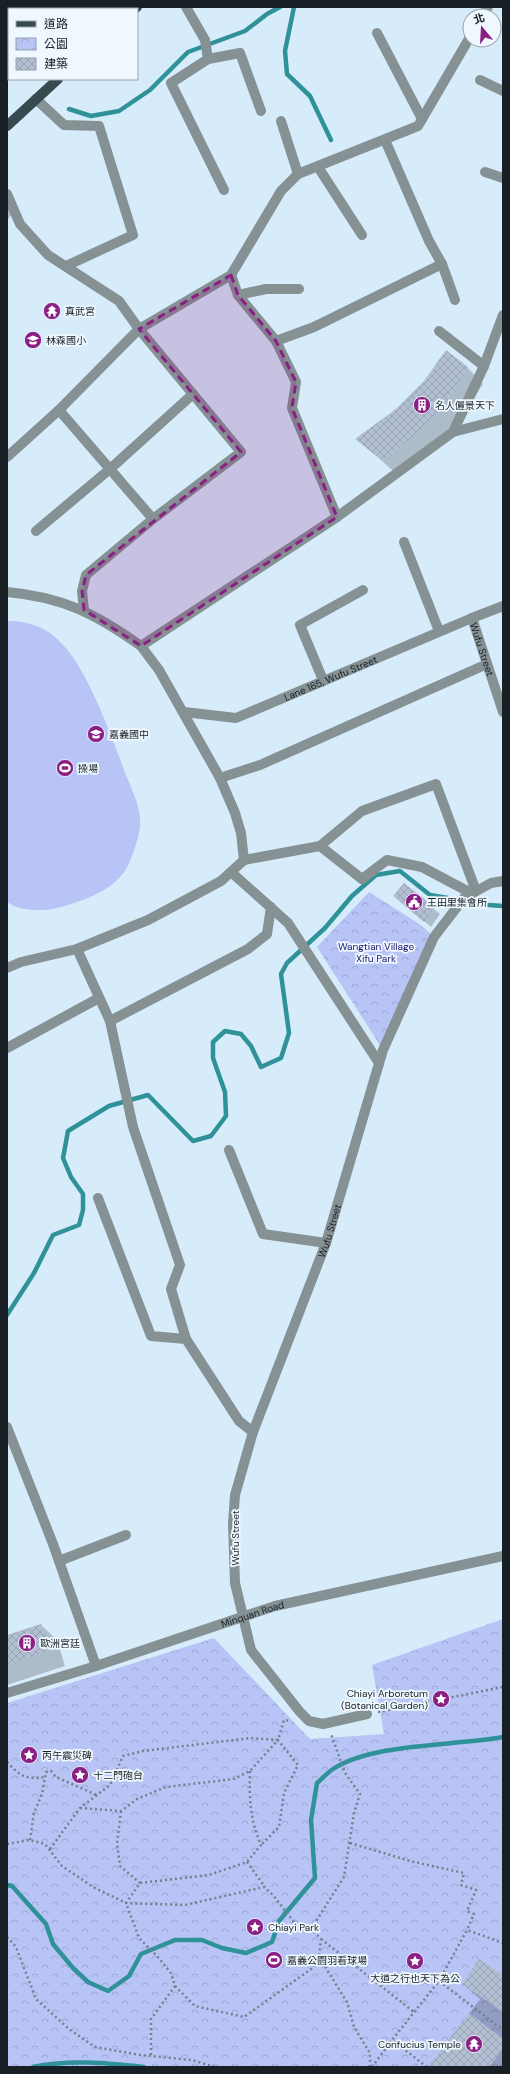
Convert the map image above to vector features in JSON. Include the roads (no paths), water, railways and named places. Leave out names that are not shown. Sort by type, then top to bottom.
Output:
[{"type":"main road","points":[[7,126],[57,80]]},
{"type":"street","points":[[186,7],[205,40],[208,59]]},
{"type":"street","points":[[377,33],[422,119]]},
{"type":"street","points":[[7,457],[59,410],[139,329],[231,275],[281,191],[298,174],[418,126],[464,48]]},
{"type":"street","points":[[224,190],[171,83],[208,59],[240,53],[260,111]]},
{"type":"street","points":[[480,80],[503,91]]},
{"type":"street","points":[[36,99],[64,125],[99,126],[133,235],[66,266]]},
{"type":"street","points":[[281,121],[298,174]]},
{"type":"street","points":[[385,140],[429,242],[442,264],[455,300]]},
{"type":"street","points":[[318,167],[362,235]]},
{"type":"street","points":[[485,172],[503,178]]},
{"type":"street","points":[[7,194],[20,224],[48,255],[119,301],[139,329],[240,452],[153,519],[86,575],[82,591],[84,610]]},
{"type":"street","points":[[276,341],[314,327],[442,264]]},
{"type":"street","points":[[231,275],[238,295],[276,341],[296,382],[292,408],[337,517]]},
{"type":"street","points":[[238,295],[266,289],[299,289]]},
{"type":"street","points":[[453,432],[484,366],[503,315]]},
{"type":"street","points":[[439,331],[484,366]]},
{"type":"street","points":[[36,531],[193,394]]},
{"type":"street","points":[[59,410],[153,519]]},
{"type":"street","points":[[141,646],[337,517],[453,432],[503,419]]},
{"type":"street","points":[[404,542],[439,631]]},
{"type":"street","points":[[323,680],[300,624],[363,590]]},
{"type":"street","points":[[7,592],[33,594],[84,610],[111,625],[141,646],[159,670],[220,778],[241,833],[244,860]]},
{"type":"street","name":"Wufu Street","points":[[503,606],[472,618],[503,712]]},
{"type":"street","name":"Lane 165, Wufu Street","points":[[184,712],[236,718],[472,618]]},
{"type":"street","points":[[220,778],[260,765],[487,664]]},
{"type":"street","points":[[7,968],[20,962],[77,949],[148,920],[221,881],[244,860],[320,846],[362,812],[436,784],[474,892]]},
{"type":"street","points":[[320,846],[362,879],[387,860],[422,867],[474,892]]},
{"type":"street","points":[[231,872],[288,922],[379,1062]]},
{"type":"street","name":"Wufu Street","points":[[367,1714],[324,1724],[309,1721],[300,1712],[251,1650],[242,1619],[235,1583],[233,1523],[235,1496],[253,1432],[326,1243],[379,1062],[434,937],[464,898],[492,883],[503,881]]},
{"type":"street","points":[[110,1021],[248,949],[267,934],[271,907]]},
{"type":"street","points":[[77,949],[110,1021],[133,1127],[180,1265],[171,1289],[186,1339],[240,1421],[253,1432]]},
{"type":"street","points":[[7,1048],[99,998]]},
{"type":"street","points":[[230,1150],[263,1234],[326,1243]]},
{"type":"street","points":[[98,1198],[151,1336],[186,1339]]},
{"type":"street","points":[[7,1427],[59,1561],[96,1666]]},
{"type":"street","points":[[59,1561],[126,1536]]},
{"type":"street","name":"Minquan Road","points":[[7,1693],[96,1666],[282,1605],[503,1556]]},
{"type":"waterway","points":[[69,109],[91,116],[119,111],[150,90],[188,52],[245,31],[267,14],[280,7]]},
{"type":"waterway","points":[[294,7],[285,51],[287,74],[310,96],[331,140]]},
{"type":"waterway","points":[[7,1315],[34,1273],[53,1235],[79,1225],[83,1210],[83,1194],[71,1177],[63,1158],[68,1131],[109,1106],[148,1095],[193,1141],[211,1136],[226,1116],[225,1092],[213,1058],[213,1042],[225,1031],[241,1034],[251,1046],[261,1067],[281,1058],[289,1033],[281,974],[287,963],[325,928],[352,896],[376,875],[400,871],[430,895],[448,898]]},
{"type":"waterway","points":[[474,904],[503,906]]},
{"type":"waterway","points":[[7,1885],[12,1886],[46,1924],[53,1944],[73,1968],[88,1982],[108,1991],[129,1976],[141,1954],[175,1940],[202,1940],[222,1948],[246,1953],[272,1942],[279,1921],[315,1878],[311,1820],[317,1783],[329,1772],[350,1761],[370,1754],[391,1750],[503,1737]]},
{"type":"waterway","points":[[33,2067],[74,2062],[144,2067]]},
{"type":"place","name":"真武宮","points":[[52,311]]},
{"type":"place","name":"林森國小","points":[[33,340]]},
{"type":"place","name":"名人儷景天下","points":[[422,405]]},
{"type":"place","name":"嘉義國中","points":[[96,734]]},
{"type":"place","name":"操場","points":[[65,768]]},
{"type":"place","name":"王田里集會所","points":[[414,902]]},
{"type":"place","name":"歐洲宮廷","points":[[27,1643]]},
{"type":"place","name":"Chiayi Arboretum (Botanical Garden)","points":[[441,1699]]},
{"type":"place","name":"丙午震災碑","points":[[29,1755]]},
{"type":"place","name":"十二門砲台","points":[[80,1775]]},
{"type":"place","name":"Chiayi Park","points":[[255,1927]]},
{"type":"place","name":"嘉義公園羽看球場","points":[[274,1960]]},
{"type":"place","name":"大道之行也天下為公","points":[[415,1961]]},
{"type":"place","name":"Confucius Temple","points":[[474,2044]]},
{"type":"park label","name":"Wangtian Village Xifu Park","points":[[376,952]]}]
